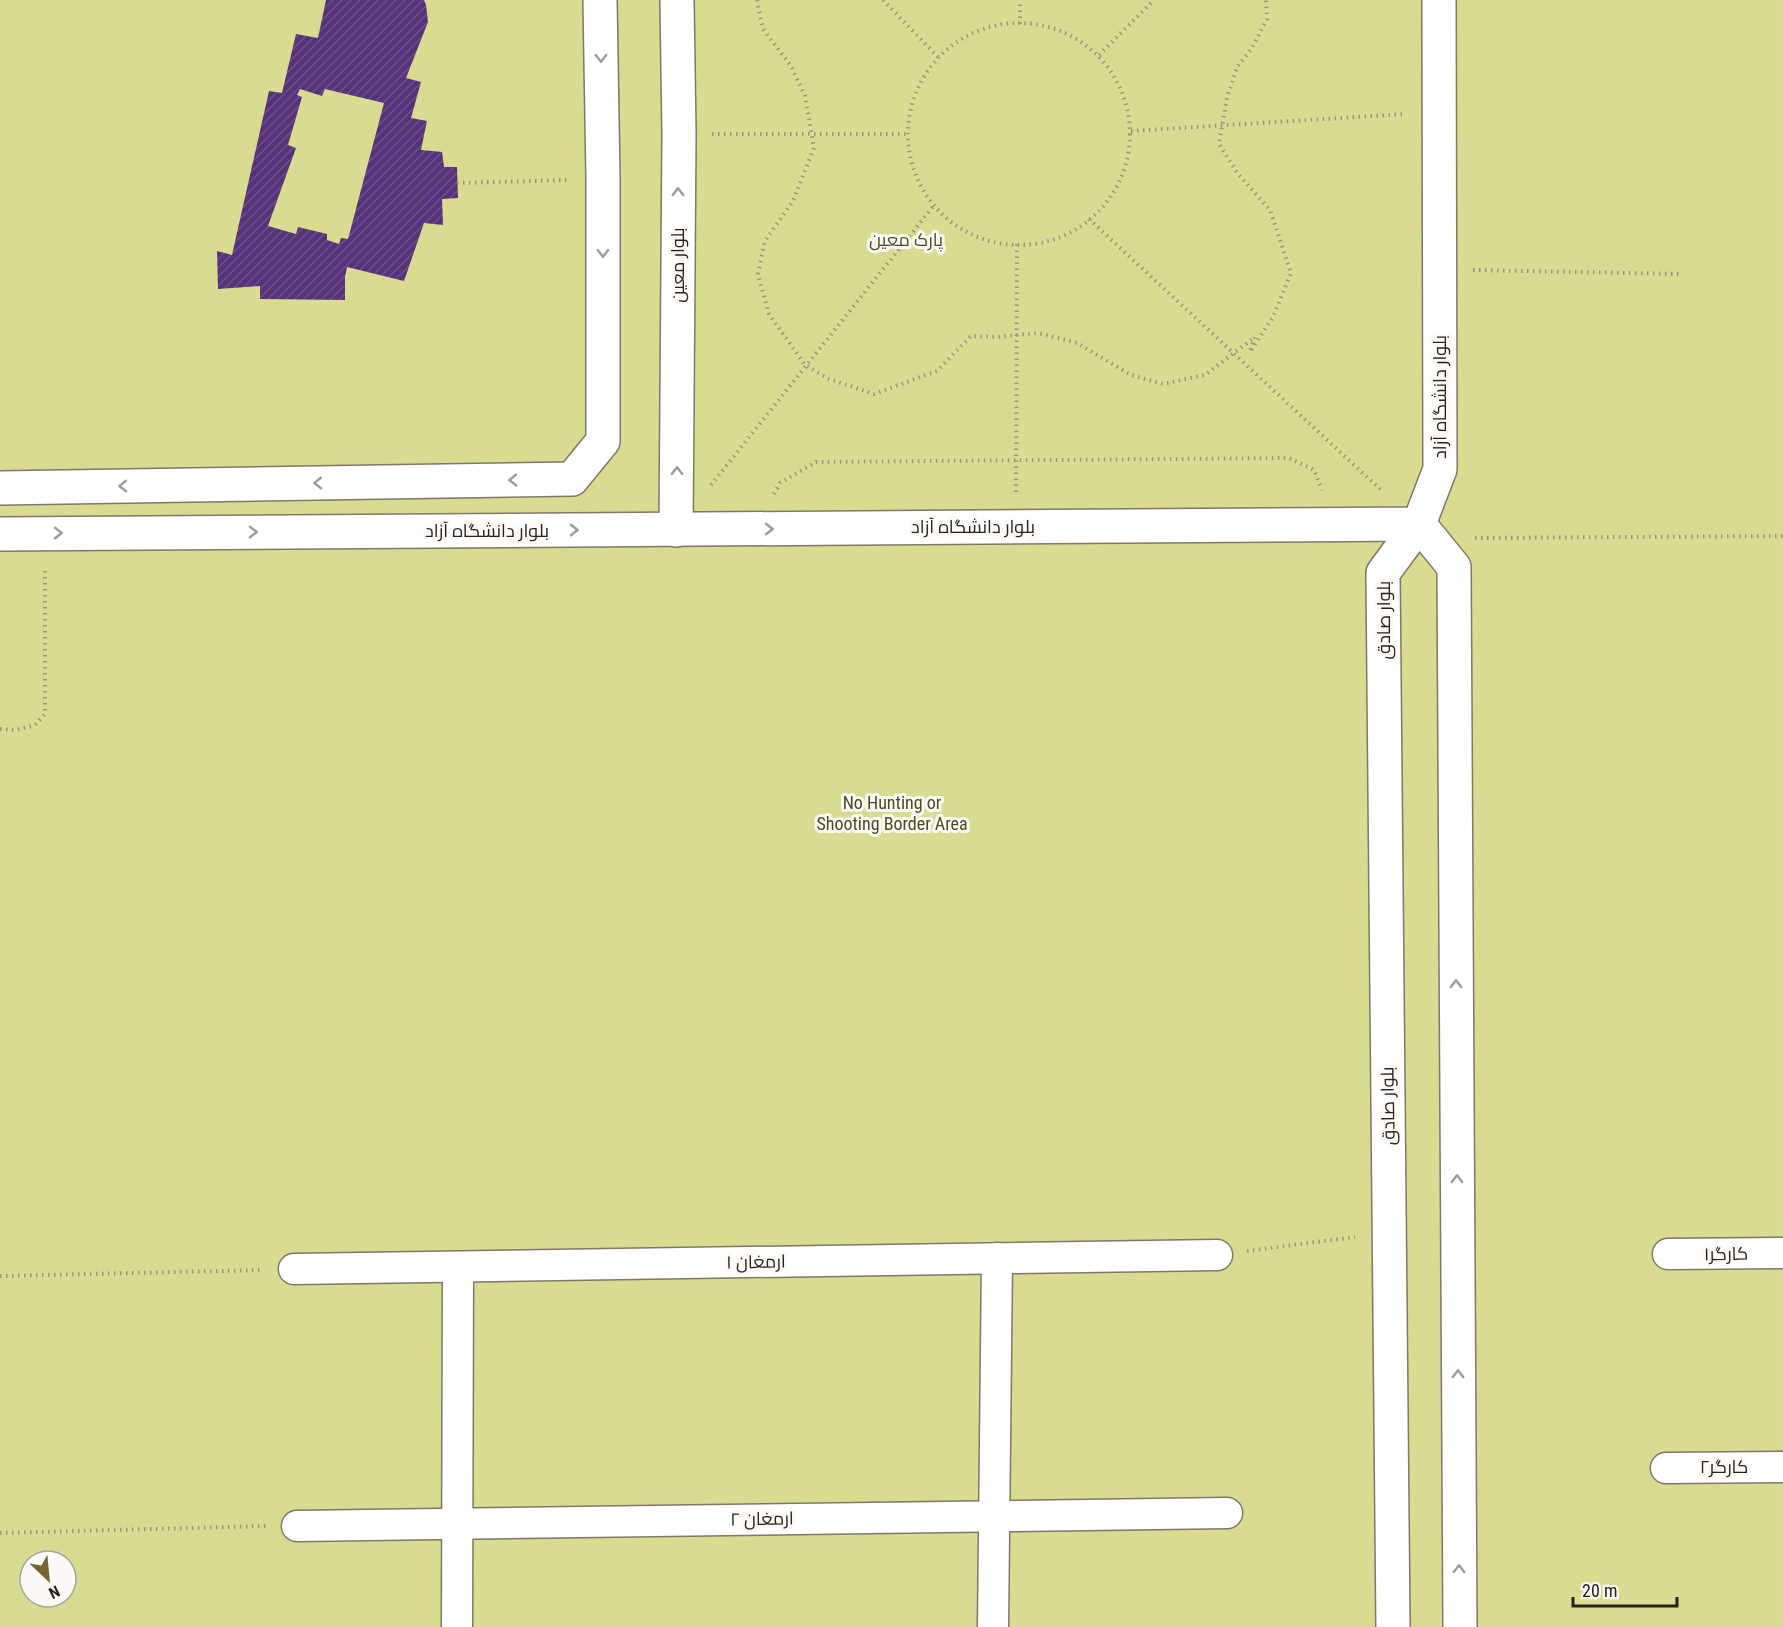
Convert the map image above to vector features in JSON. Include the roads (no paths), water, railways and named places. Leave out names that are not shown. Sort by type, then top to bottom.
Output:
[{"type":"street","points":[[0,489],[572,479],[603,441],[600,0]]},
{"type":"street","name":"بلوار معین","points":[[676,530],[679,134],[677,0]]},
{"type":"street","name":"بلوار دانشگاه آزاد","points":[[0,534],[1335,525],[1424,531],[1440,469],[1439,0]]},
{"type":"street","points":[[1424,531],[1454,567],[1460,1627]]},
{"type":"street","name":"بلوار صادق","points":[[1393,1627],[1383,573],[1424,531]]},
{"type":"street","name":"کارگر۱","points":[[1668,1254],[1783,1253]]},
{"type":"street","name":"ارمغان ۱","points":[[294,1269],[1217,1255]]},
{"type":"street","points":[[993,1627],[997,1258]]},
{"type":"street","points":[[457,1627],[459,1267]]},
{"type":"street","name":"کارگر۲","points":[[1666,1468],[1783,1467]]},
{"type":"street","name":"ارمغان ۲","points":[[297,1526],[1227,1513]]},
{"type":"park label","name":"پارک معین","points":[[906,240]]},
{"type":"park label","name":"No Hunting or Shooting Border Area","points":[[892,813]]}]
